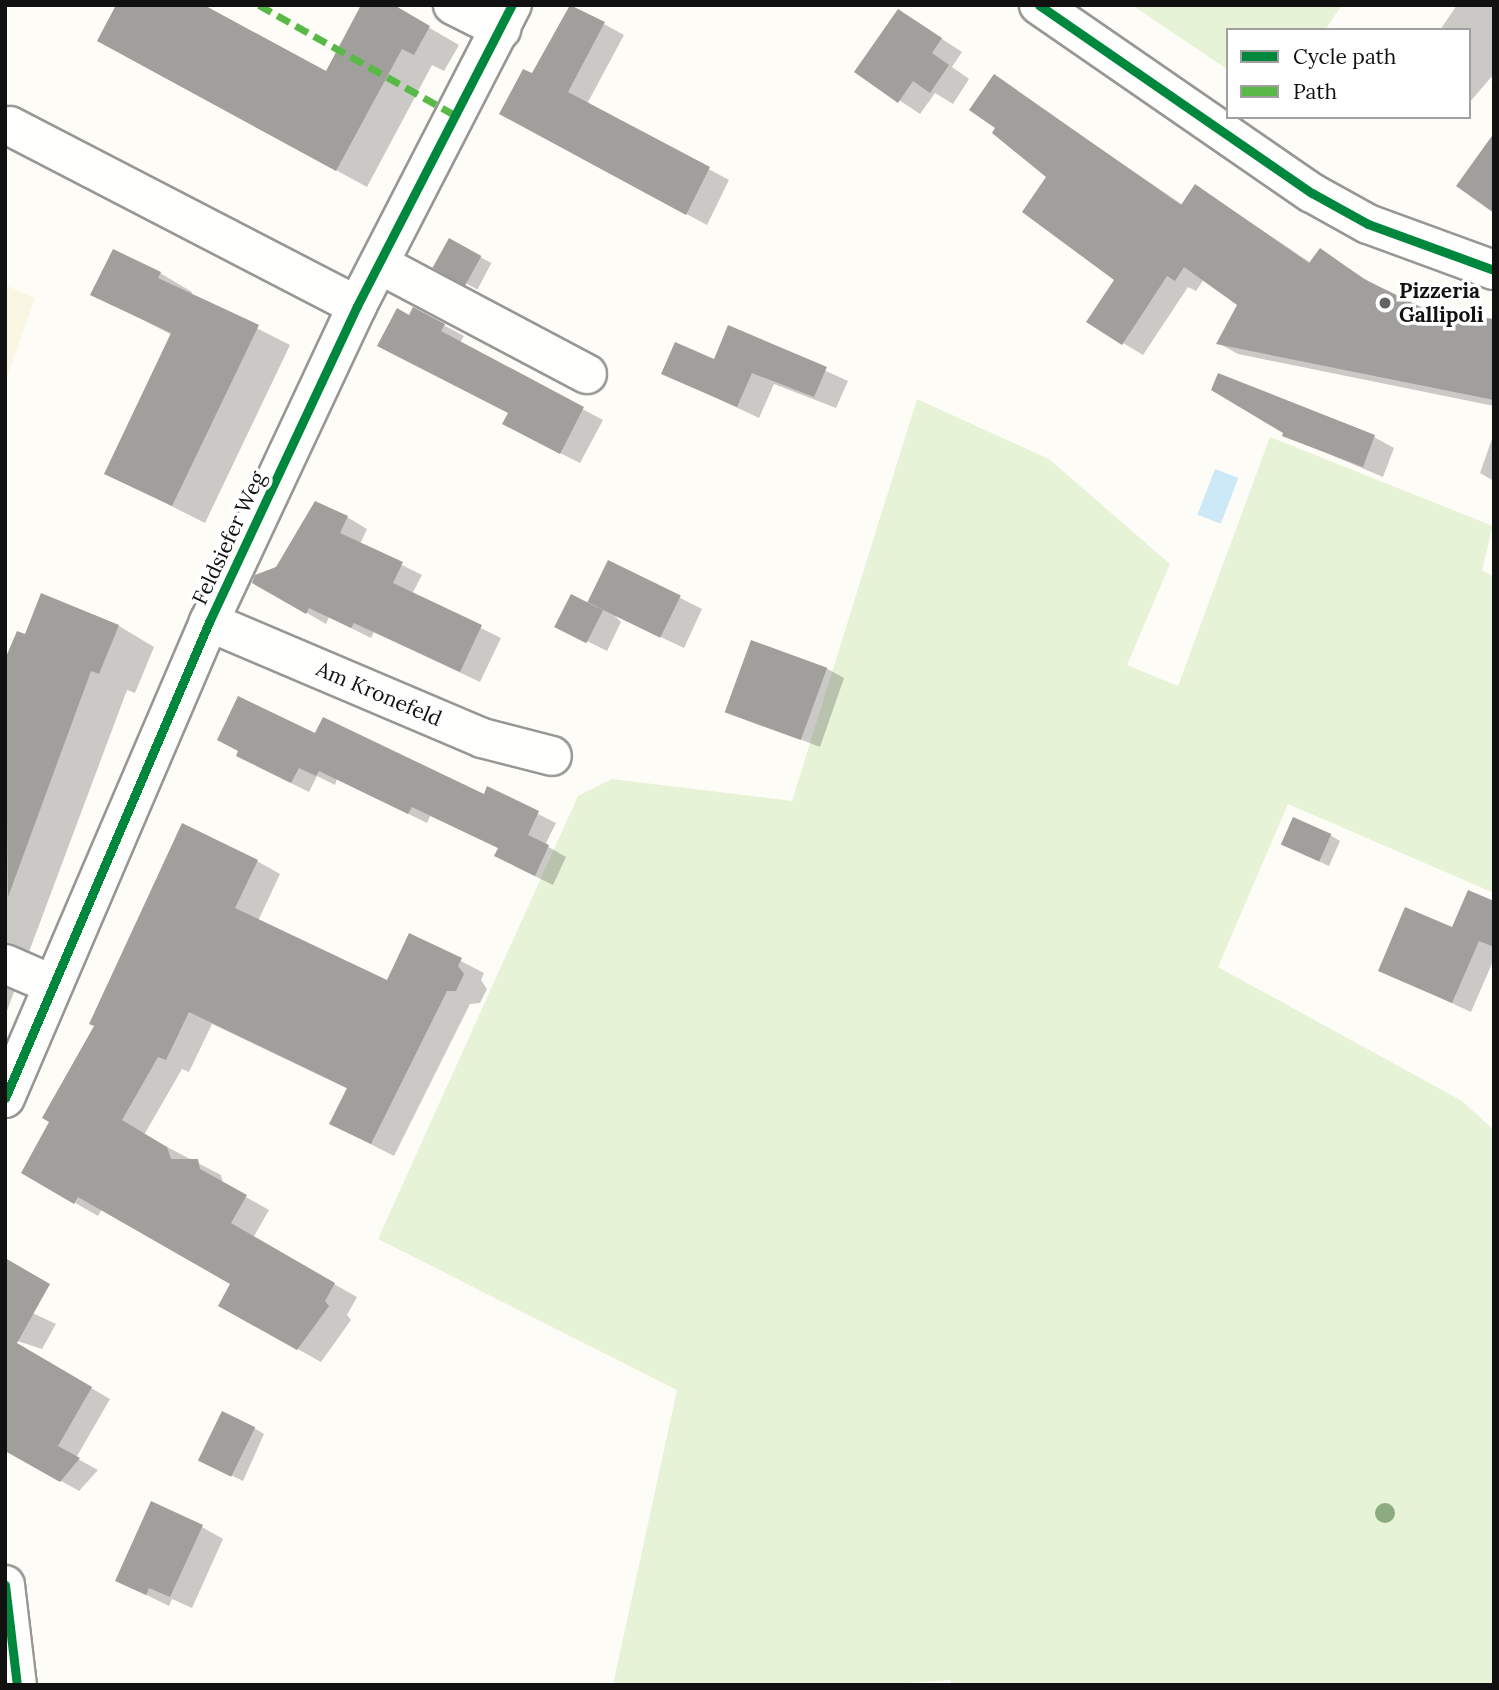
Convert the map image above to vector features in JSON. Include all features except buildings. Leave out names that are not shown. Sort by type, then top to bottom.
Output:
[{"type":"street","points":[[453,5],[507,17]]},
{"type":"street","points":[[1039,5],[1312,193],[1368,224],[1494,270]]},
{"type":"street","name":"Feldsiefer Weg","points":[[5,1098],[51,984],[209,622],[357,306],[381,265],[507,17]]},
{"type":"street","points":[[10,126],[357,306]]},
{"type":"street","points":[[381,265],[587,374]]},
{"type":"street","name":"Am Kronefeld","points":[[209,622],[482,738],[552,756]]},
{"type":"street","points":[[5,964],[51,984]]},
{"type":"street","points":[[5,1585],[17,1685]]},
{"type":"shaded area","points":[[5,285],[35,298],[5,383]]},
{"type":"green space","points":[[1132,5],[1342,5],[1326,28],[1226,28],[1226,69]]},
{"type":"green space","points":[[917,399],[1049,459],[1170,564],[1127,665],[1178,686],[1270,437],[1493,526],[1482,570],[1494,577],[1494,893],[1288,804],[1218,967],[1462,1101],[1494,1130],[1494,1685],[951,1685],[951,1680],[878,1685],[613,1685],[677,1390],[378,1239],[578,796],[612,779],[792,801]]},
{"type":"water","points":[[1215,469],[1238,478],[1221,524],[1197,515]]},
{"type":"marked path","points":[[259,5],[457,116]]},
{"type":"cycle path","points":[[5,1098],[209,622],[357,306],[512,5]]},
{"type":"cycle path","points":[[1039,5],[1312,193],[1368,224],[1494,270]]},
{"type":"cycle path","points":[[5,1585],[17,1685]]},
{"type":"place","name":"Pizzeria Gallipoli","points":[[1385,303]]}]
